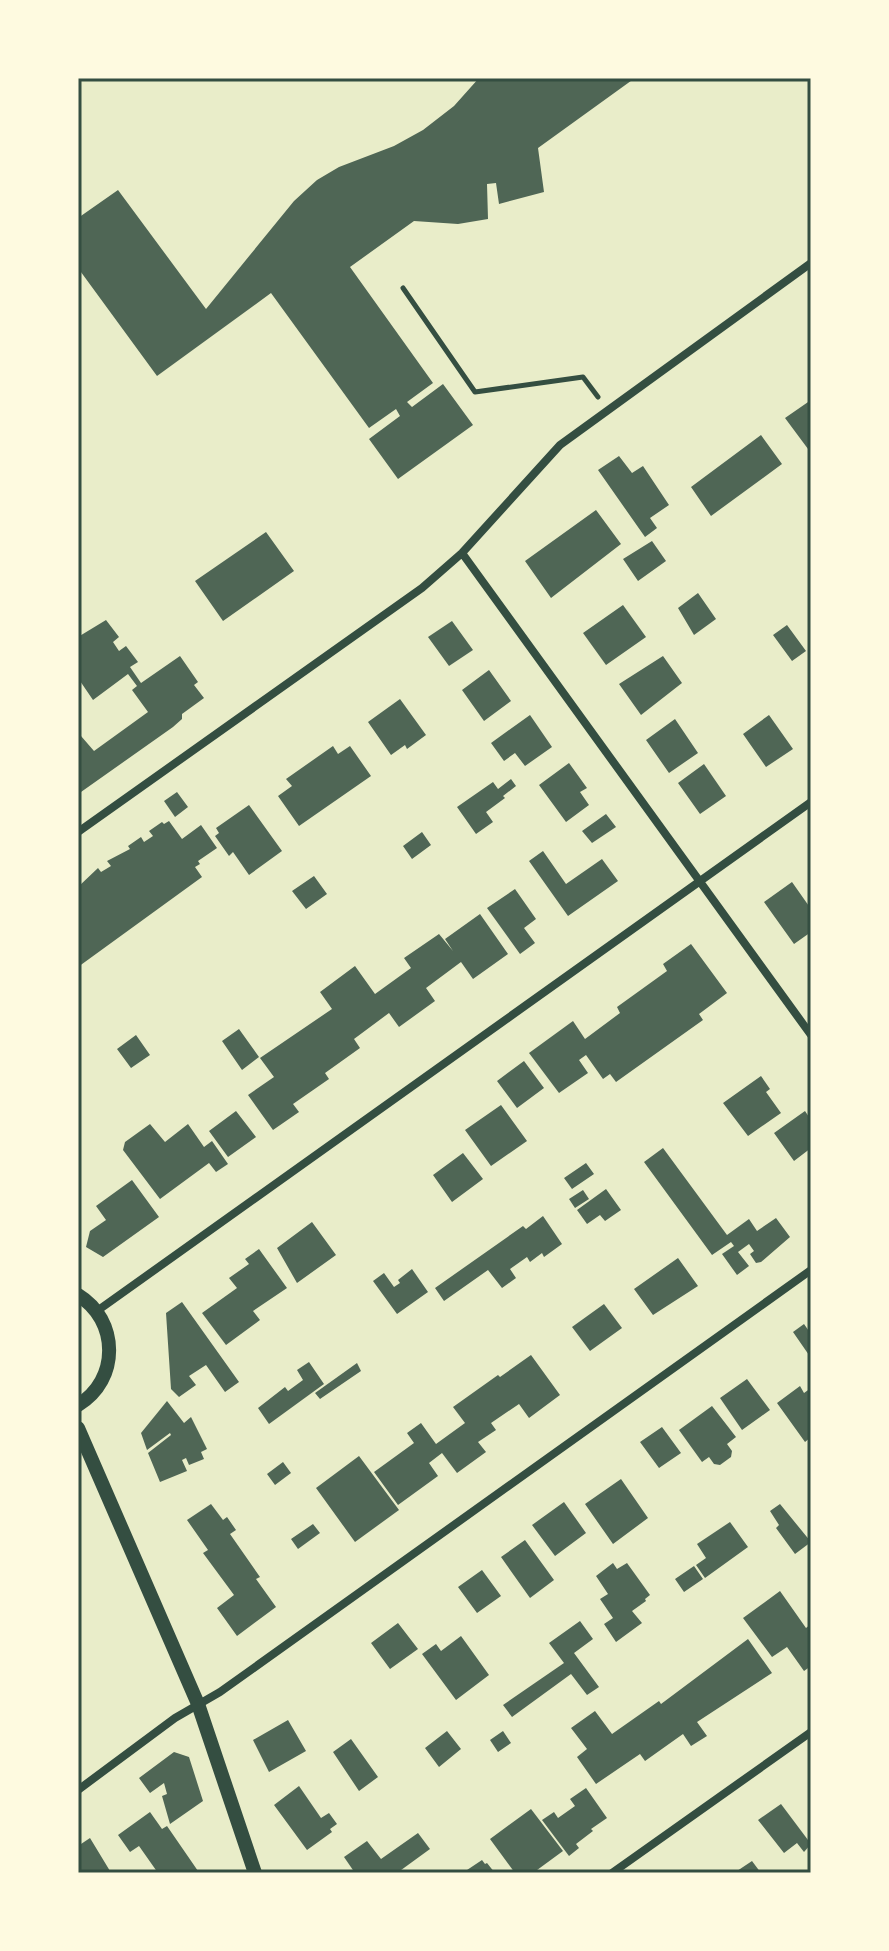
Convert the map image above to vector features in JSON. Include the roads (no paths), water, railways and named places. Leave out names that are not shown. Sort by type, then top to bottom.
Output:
[{"type":"street","points":[[78,832],[422,588],[462,553],[560,445],[811,263]]},
{"type":"street","points":[[462,553],[811,1035]]},
{"type":"street","points":[[97,1311],[811,802]]},
{"type":"street","points":[[78,1790],[198,1704],[233,1683],[811,1270]]},
{"type":"street","points":[[78,1295],[97,1311],[107,1329],[110,1348],[108,1367],[100,1385],[78,1405]]},
{"type":"street","points":[[78,1428],[198,1704],[255,1873]]},
{"type":"street","points":[[612,1873],[811,1732]]}]
